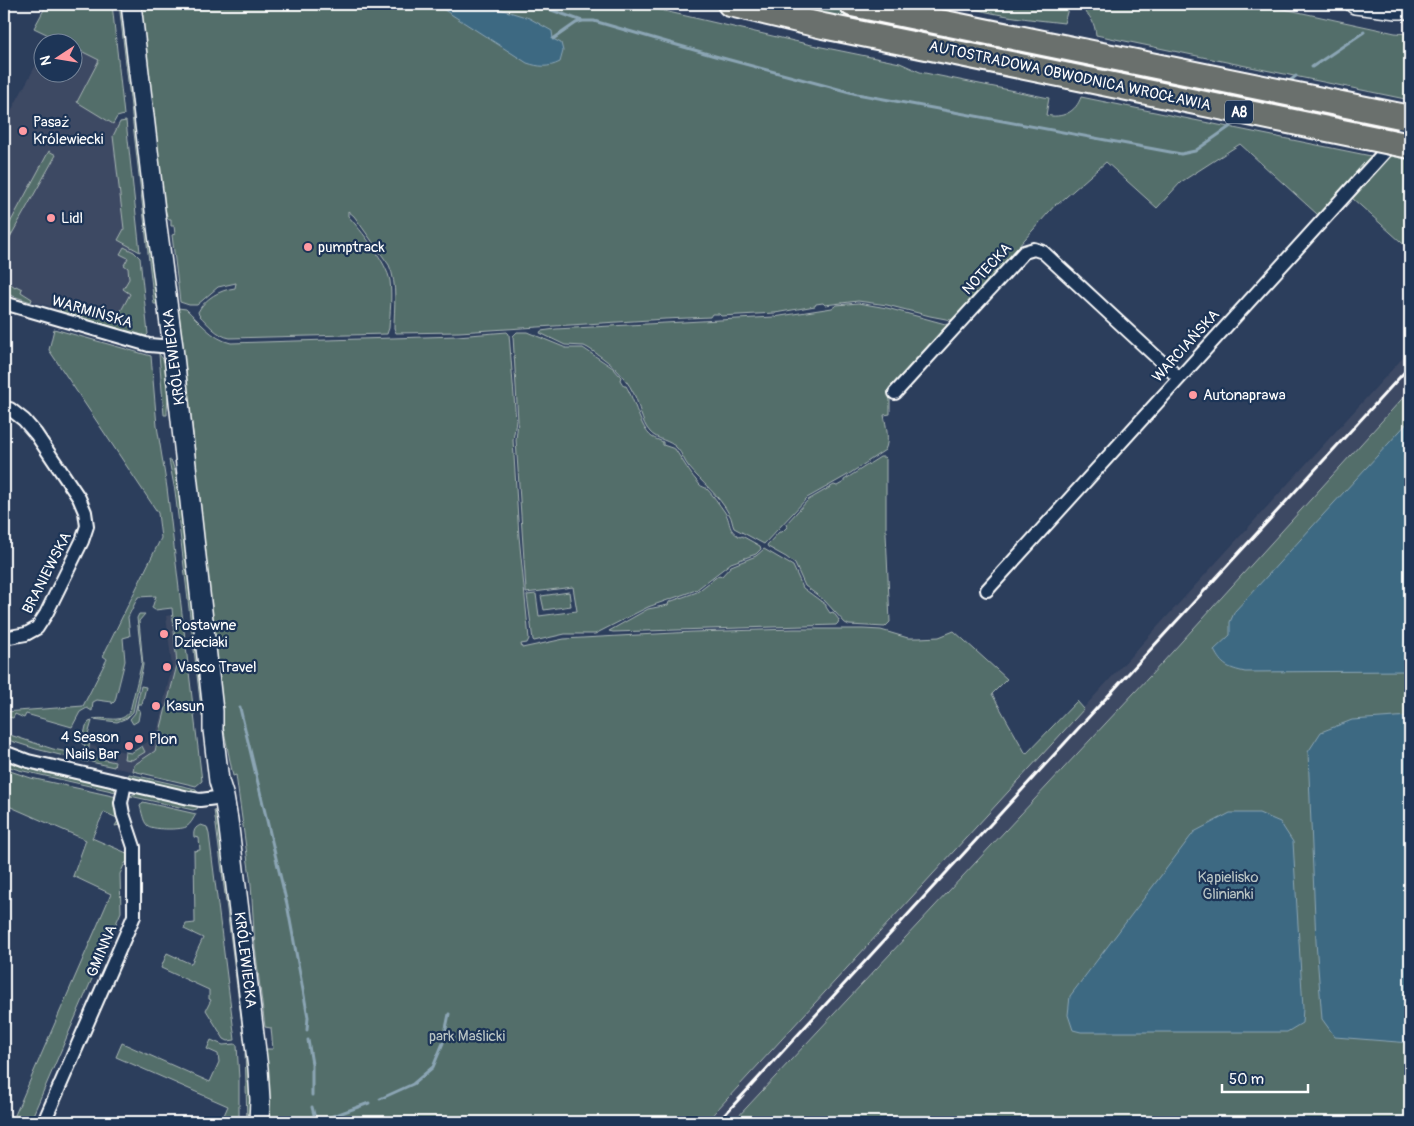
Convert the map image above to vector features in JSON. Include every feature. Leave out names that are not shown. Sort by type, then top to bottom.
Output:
[{"type":"highway","name":"AUTOSTRADOWA OBWODNICA WROCŁAWIA","points":[[730,4],[823,26],[1410,146]]},
{"type":"highway","name":"AUTOSTRADOWA OBWODNICA WROCŁAWIA","points":[[852,4],[1410,118]]},
{"type":"street","name":"KRÓLEWIECKA","points":[[131,4],[173,347],[219,781],[224,797],[258,1068],[259,1122]]},
{"type":"street","points":[[1354,4],[1397,9],[1410,8]]},
{"type":"street","name":"WARCIAŃSKA","points":[[987,590],[1410,124]]},
{"type":"street","name":"NOTECKA","points":[[895,393],[1024,252],[1034,249],[1042,252],[1179,378]]},
{"type":"street","name":"WARMIŃSKA","points":[[4,304],[149,345],[173,347]]},
{"type":"street","name":"BRANIEWSKA","points":[[4,409],[10,409],[24,420],[36,434],[79,498],[85,512],[87,526],[74,558],[37,628],[26,634],[4,638]]},
{"type":"street","points":[[4,752],[28,761],[200,800],[224,797]]},
{"type":"street","name":"GMINNA","points":[[44,1122],[134,916],[134,848],[122,808],[125,782]]},
{"type":"shaded area","points":[[435,4],[483,4],[529,18],[552,31],[553,39],[561,43],[563,51],[560,62],[544,66],[527,63]]},
{"type":"shaded area","points":[[82,51],[100,60],[77,102],[120,126],[144,333],[31,301],[4,286],[4,124],[32,72],[32,82],[82,82]]},
{"type":"shaded area","points":[[1410,350],[1410,390],[1163,662],[733,1122],[706,1122]]},
{"type":"shaded area","points":[[1410,420],[1410,671],[1245,672],[1226,666],[1214,650],[1230,635],[1230,622],[1235,611]]},
{"type":"shaded area","points":[[172,615],[177,665],[149,775],[79,760],[81,747],[89,745],[114,752],[115,750],[131,753],[155,737],[165,706],[163,705],[172,667],[166,616]]},
{"type":"shaded area","points":[[1410,716],[1410,1043],[1335,1037],[1322,1019],[1316,942],[1308,752],[1321,732],[1352,720]]},
{"type":"shaded area","points":[[1230,813],[1259,813],[1280,822],[1293,842],[1303,1008],[1302,1023],[1287,1032],[1081,1032],[1073,1030],[1068,1015],[1070,996],[1194,832]]},
{"type":"green space","points":[[47,4],[112,4],[124,115],[117,117],[113,124],[77,102],[99,60],[82,52],[82,32],[42,32],[34,28]]},
{"type":"green space","points":[[119,4],[125,4],[159,304],[154,304]]},
{"type":"green space","points":[[139,4],[634,4],[807,44],[900,63],[920,72],[1049,98],[1046,115],[1058,116],[1068,113],[1076,107],[1081,97],[1371,156],[1318,215],[1240,144],[1181,182],[1157,208],[1106,162],[1056,204],[955,318],[951,320],[887,305],[858,301],[825,305],[823,303],[816,304],[815,306],[775,313],[721,316],[719,314],[712,314],[710,317],[459,332],[396,333],[394,328],[395,288],[389,265],[354,216],[348,211],[348,216],[373,247],[388,274],[391,299],[387,334],[230,338],[221,335],[213,329],[198,312],[209,299],[219,293],[235,288],[236,283],[218,287],[197,305],[180,302],[172,235],[175,234],[174,226],[171,226],[171,219],[168,219],[161,196]]},
{"type":"green space","points":[[773,4],[810,4],[1058,55],[1056,64]]},
{"type":"green space","points":[[959,4],[1261,4],[1395,33],[1410,34],[1410,100],[1096,35],[1091,19],[1084,11],[1075,6],[1069,5],[1064,23],[998,14]]},
{"type":"green space","points":[[126,121],[140,252],[118,240],[124,229],[113,136],[120,122]]},
{"type":"green space","points":[[1410,134],[1410,250],[1352,198]]},
{"type":"green space","points":[[49,151],[56,155],[4,248],[4,234]]},
{"type":"green space","points":[[124,247],[134,252],[140,258],[148,334],[146,336],[64,313],[58,309],[60,303],[108,316],[116,320],[130,294],[123,289],[129,279],[128,268],[124,265],[128,258],[120,254]]},
{"type":"green space","points":[[4,279],[15,287],[22,289],[21,292],[32,299],[31,302],[4,293]]},
{"type":"green space","points":[[858,303],[887,308],[949,325],[890,388],[890,414],[884,415],[887,428],[885,450],[846,476],[807,498],[764,544],[734,528],[731,517],[725,507],[689,467],[677,448],[650,432],[630,386],[614,368],[602,357],[584,346],[565,345],[540,333],[541,331],[556,329],[774,317]]},
{"type":"green space","name":"park Maślicki","points":[[178,308],[186,309],[212,334],[231,343],[457,336],[507,332],[509,334],[516,421],[513,440],[519,536],[529,639],[527,643],[521,644],[522,648],[564,639],[693,632],[863,629],[881,630],[908,638],[919,638],[939,637],[954,631],[1007,679],[992,694],[1026,754],[1077,701],[1084,709],[706,1122],[267,1122],[265,1049],[273,1049],[271,1028],[265,1027],[255,947],[251,884],[236,775],[233,776],[221,716],[194,496],[195,450]]},
{"type":"green space","points":[[54,329],[151,356],[157,426],[167,488],[202,781],[196,786],[133,771],[134,765],[155,751],[177,665],[172,608],[155,610],[152,608],[156,596],[138,597],[128,617],[130,636],[123,638],[125,661],[115,701],[112,704],[112,702],[97,700],[93,702],[92,711],[87,708],[80,712],[72,727],[26,714],[24,718],[15,714],[13,718],[4,716],[4,712],[83,706],[107,659],[103,656],[161,538],[158,513],[49,350]]},
{"type":"green space","points":[[517,332],[527,332],[566,348],[583,348],[613,368],[621,377],[620,380],[624,386],[626,386],[648,433],[663,442],[663,445],[675,449],[696,481],[709,491],[724,511],[733,531],[740,537],[742,536],[760,546],[761,549],[756,554],[731,563],[696,590],[648,607],[595,634],[565,634],[534,641],[527,595],[536,594],[539,616],[577,611],[573,587],[526,593],[516,440],[518,421],[513,336]]},
{"type":"green space","points":[[159,354],[168,375],[167,415],[164,415]]},
{"type":"green space","name":"Kąpielisko Glinianki","points":[[1410,390],[1410,1122],[733,1122],[1163,662]]},
{"type":"green space","points":[[880,457],[886,459],[886,533],[890,622],[885,627],[849,625],[824,600],[805,586],[795,564],[767,545],[779,532],[782,532],[787,527],[786,524],[808,500],[834,485],[837,486],[844,482],[844,480]]},
{"type":"green space","points":[[169,460],[172,462],[180,487],[203,679],[204,716],[202,717],[175,491]]},
{"type":"green space","points":[[764,549],[793,566],[803,588],[826,605],[830,613],[833,612],[839,620],[836,625],[609,631],[648,609],[668,605],[669,602],[697,592],[719,575],[722,576],[731,566],[756,556]]},
{"type":"green space","points":[[569,592],[571,606],[544,610],[541,596]]},
{"type":"green space","points":[[139,614],[145,614],[139,621],[143,665],[133,712],[127,718],[117,722],[93,719],[118,719],[130,711],[142,662],[137,618]]},
{"type":"green space","points":[[141,686],[146,687],[142,704],[138,704],[137,709],[140,710],[138,721],[133,724],[130,719],[135,713]]},
{"type":"green space","points":[[92,721],[88,735],[90,740],[88,753],[83,753],[85,744],[82,744],[86,726]]},
{"type":"green space","points":[[4,733],[53,749],[88,756],[88,762],[4,739]]},
{"type":"green space","points":[[142,746],[145,752],[132,760],[124,759],[125,752],[131,753]]},
{"type":"green space","points":[[92,757],[115,762],[114,767],[91,762]]},
{"type":"green space","points":[[4,761],[40,772],[113,787],[116,792],[19,770],[4,765]]},
{"type":"green space","points":[[4,769],[31,778],[117,797],[120,825],[115,826],[119,819],[104,812],[92,838],[129,854],[128,862],[125,863],[120,874],[121,912],[30,1122],[12,1122],[111,894],[73,876],[86,840],[4,804]]},
{"type":"green space","points":[[129,774],[196,789],[198,793],[128,778]]},
{"type":"green space","points":[[136,793],[198,806],[197,809],[193,810],[130,796]]},
{"type":"green space","points":[[143,802],[196,814],[191,823],[183,828],[154,828],[147,825],[144,821],[140,806]]},
{"type":"green space","points":[[214,810],[219,817],[250,1051],[252,1122],[247,1122],[245,1048]]},
{"type":"green space","points":[[201,825],[207,827],[209,834],[235,1040],[228,1041],[224,1039],[206,1010],[211,1000],[209,999],[209,990],[161,968],[167,953],[191,964],[203,938],[184,929],[186,924],[195,923],[194,851],[200,850],[199,838],[194,837],[194,833],[196,828]]},
{"type":"green space","points":[[211,1040],[223,1045],[237,1045],[239,1122],[221,1122],[228,1106],[116,1057],[122,1043],[210,1082],[219,1062],[218,1054],[207,1049]]},
{"type":"waterway","points":[[535,4],[582,21],[594,21],[857,94],[1181,154],[1195,151],[1238,121]]},
{"type":"waterway","points":[[553,39],[582,21]]},
{"type":"waterway","points":[[1312,67],[1364,32]]},
{"type":"waterway","points":[[1287,83],[1296,76]]},
{"type":"waterway","points":[[240,708],[287,904],[308,1017],[307,1030]]},
{"type":"waterway","points":[[445,1033],[449,1014]]},
{"type":"waterway","points":[[308,1040],[312,1064],[312,1095]]},
{"type":"waterway","points":[[380,1099],[413,1084],[433,1067],[443,1043]]},
{"type":"waterway","points":[[317,1122],[369,1103]]},
{"type":"waterway","points":[[312,1107],[316,1122]]},
{"type":"railway","points":[[718,1122],[1410,366]]},
{"type":"place","name":"Pasaż Królewiecki","points":[[23,131]]},
{"type":"place","name":"Lidl","points":[[51,218]]},
{"type":"place","name":"pumptrack","points":[[308,247]]},
{"type":"place","name":"Autonaprawa","points":[[1193,395]]},
{"type":"place","name":"Postawne Dzieciaki","points":[[164,634]]},
{"type":"place","name":"Vasco Travel","points":[[167,667]]},
{"type":"place","name":"Kasun","points":[[156,706]]},
{"type":"place","name":"Plon","points":[[139,739]]},
{"type":"place","name":"4 Season Nails Bar","points":[[129,746]]}]
